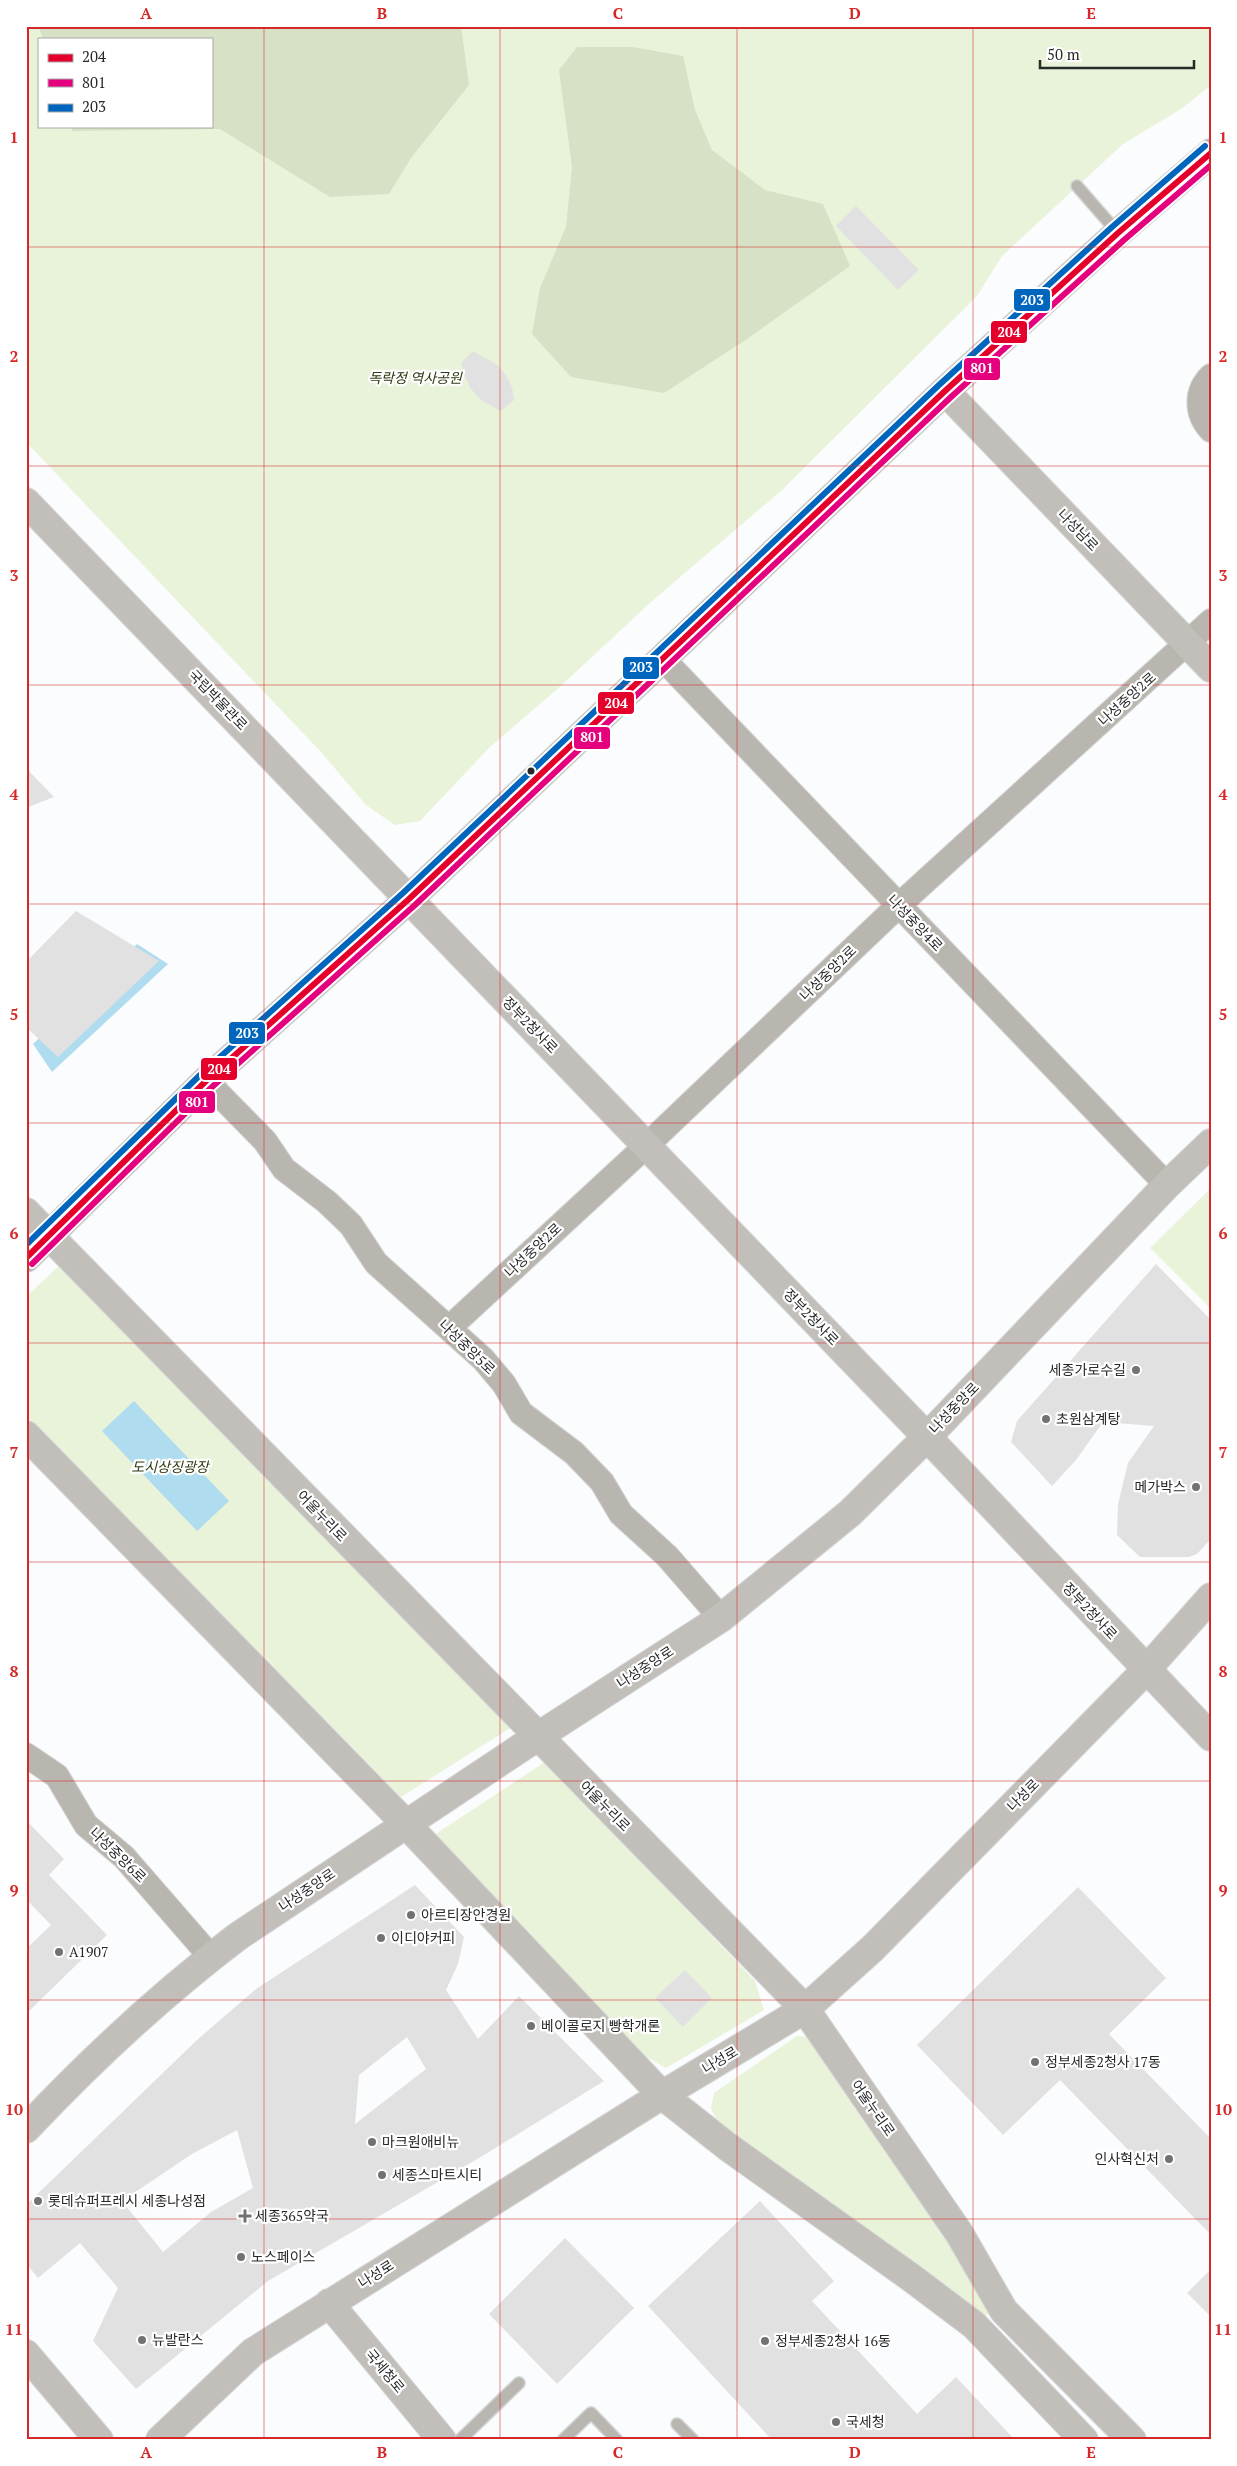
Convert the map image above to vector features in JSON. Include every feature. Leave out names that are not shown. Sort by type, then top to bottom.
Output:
[{"type":"main road","points":[[26,1258],[206,1081],[410,899],[664,660],[945,391],[1118,233],[1211,153]]},
{"type":"street","points":[[1211,376],[1202,386],[1198,403],[1200,414],[1211,430]]},
{"type":"street","name":"나성남로","points":[[945,391],[1211,668]]},
{"type":"street","name":"국립박물관로","points":[[26,502],[410,899]]},
{"type":"street","name":"나성중앙2로","points":[[449,1328],[646,1146],[898,906],[1211,621]]},
{"type":"street","name":"나성중앙4로","points":[[664,660],[1167,1185]]},
{"type":"street","name":"정부2청사로","points":[[410,899],[927,1437],[1211,1737]]},
{"type":"street","name":"나성중앙5로","points":[[206,1081],[265,1141],[284,1169],[327,1202],[351,1225],[376,1263],[484,1359],[504,1384],[521,1413],[574,1453],[596,1476],[621,1514],[667,1556],[721,1618]]},
{"type":"street","name":"나성중앙로","points":[[26,2129],[127,2030],[211,1957],[406,1824],[721,1618],[850,1513],[927,1437],[1167,1185],[1211,1143]]},
{"type":"street","name":"어울누리로","points":[[26,1212],[537,1737],[805,2009],[959,2233],[1004,2311],[1132,2440]]},
{"type":"street","points":[[26,1435],[406,1824],[662,2095],[728,2147],[913,2279],[974,2325],[1084,2440]]},
{"type":"street","name":"나성로","points":[[160,2440],[253,2352],[662,2095],[805,2009],[873,1948],[1146,1670],[1211,1597]]},
{"type":"street","name":"나성중앙6로","points":[[26,1755],[57,1776],[86,1825],[124,1858],[211,1957]]},
{"type":"street","name":"국세청로","points":[[329,2303],[442,2440]]},
{"type":"street","points":[[26,2354],[99,2440]]},
{"type":"lane","points":[[1077,186],[1118,233]]},
{"type":"lane","points":[[460,2440],[519,2384]]},
{"type":"lane","points":[[562,2440],[591,2413],[617,2440]]},
{"type":"lane","points":[[677,2424],[693,2440]]},
{"type":"green space","name":"독락정 역사공원","points":[[26,26],[1211,26],[1211,85],[1181,109],[1123,144],[1002,256],[977,296],[781,491],[652,601],[563,684],[489,748],[420,821],[395,825],[366,805],[321,752],[26,442]]},
{"type":"green space","points":[[38,26],[461,26],[469,85],[411,158],[389,194],[330,197],[220,129],[72,131],[71,128],[212,128],[212,38],[43,38]]},
{"type":"green space","points":[[577,47],[633,47],[683,56],[695,110],[712,150],[765,190],[823,204],[850,266],[747,339],[664,393],[571,377],[532,334],[540,288],[566,227],[572,167],[559,70]]},
{"type":"green space","points":[[1211,1188],[1211,1309],[1150,1248]]},
{"type":"green space","name":"도시상징광장","points":[[63,1262],[515,1725],[401,1797],[26,1415],[26,1297]]},
{"type":"green space","points":[[545,1762],[755,1981],[764,2010],[666,2068],[625,2045],[434,1835]]},
{"type":"green space","points":[[797,2036],[809,2037],[940,2229],[986,2302],[989,2314],[982,2317],[739,2143],[716,2118],[711,2108],[714,2093]]},
{"type":"water","points":[[137,944],[168,964],[52,1072],[33,1044]]},
{"type":"water","points":[[134,1401],[229,1501],[197,1531],[102,1431]]},
{"type":"building","points":[[856,206],[919,270],[898,290],[836,226]]},
{"type":"building","points":[[473,351],[496,364],[506,375],[512,387],[514,400],[501,411],[481,400],[471,389],[464,375],[461,363]]},
{"type":"building","points":[[26,768],[54,797],[26,808]]},
{"type":"building","points":[[76,911],[159,961],[58,1057],[26,1027],[26,962]]},
{"type":"building","name":"세종가로수길","points":[[1156,1264],[1211,1320],[1211,1539],[1197,1554],[1189,1557],[1140,1557],[1117,1535],[1118,1504],[1128,1463],[1154,1426],[1103,1422],[1076,1460],[1052,1486],[1011,1442],[1017,1421]]},
{"type":"building","points":[[26,1820],[64,1859],[49,1875],[107,1935],[26,2014],[26,1949],[51,1925],[26,1899]]},
{"type":"building","name":"마크원애비뉴","points":[[415,1885],[464,1937],[458,1964],[446,1990],[478,2039],[519,1996],[604,2081],[479,2158],[268,2281],[136,2389],[93,2341],[118,2288],[80,2243],[38,2278],[26,2263],[26,2205],[197,2040],[256,1989]],"holes":[[[407,2037],[426,2069],[355,2124],[359,2075]],[[237,2130],[253,2188],[211,2212],[163,2252],[122,2201],[192,2154]]]},
{"type":"building","name":"정부세종2청사 17동","points":[[1078,1887],[1166,1978],[1109,2034],[1211,2139],[1211,2235],[1060,2080],[1003,2135],[917,2045]]},
{"type":"building","points":[[685,1970],[712,1998],[683,2027],[655,1998]]},
{"type":"building","name":"정부세종2청사 16동","points":[[760,2201],[834,2281],[812,2301],[917,2414],[956,2377],[1015,2440],[772,2440],[648,2306]]},
{"type":"building","points":[[565,2238],[634,2308],[557,2384],[489,2314]]},
{"type":"building","points":[[1211,2269],[1211,2317],[1187,2293]]},
{"type":"transit line","name":"203","points":[[26,1245],[200,1075],[403,893],[939,385],[1112,227],[1205,146]]},
{"type":"transit line","name":"204","points":[[26,1258],[206,1081],[409,899],[945,391],[1118,233],[1211,153]]},
{"type":"transit line","name":"801","points":[[32,1264],[212,1087],[415,905],[951,397],[1124,240],[1211,165]]},
{"type":"place","name":"세종가로수길","points":[[1136,1370]]},
{"type":"place","name":"초원삼계탕","points":[[1046,1419]]},
{"type":"place","name":"메가박스","points":[[1196,1487]]},
{"type":"place","name":"아르티장안경원","points":[[411,1915]]},
{"type":"place","name":"이디야커피","points":[[381,1938]]},
{"type":"place","name":"A1907","points":[[59,1952]]},
{"type":"place","name":"베이콜로지 빵학개론","points":[[531,2026]]},
{"type":"place","name":"정부세종2청사 17동","points":[[1035,2062]]},
{"type":"place","name":"마크원애비뉴","points":[[372,2142]]},
{"type":"place","name":"인사혁신처","points":[[1169,2159]]},
{"type":"place","name":"세종스마트시티","points":[[382,2175]]},
{"type":"place","name":"롯데슈퍼프레시 세종나성점","points":[[38,2201]]},
{"type":"place","name":"세종365약국","points":[[245,2216]]},
{"type":"place","name":"노스페이스","points":[[241,2257]]},
{"type":"place","name":"뉴발란스","points":[[142,2340]]},
{"type":"place","name":"정부세종2청사 16동","points":[[765,2341]]},
{"type":"place","name":"국세청","points":[[836,2422]]}]
